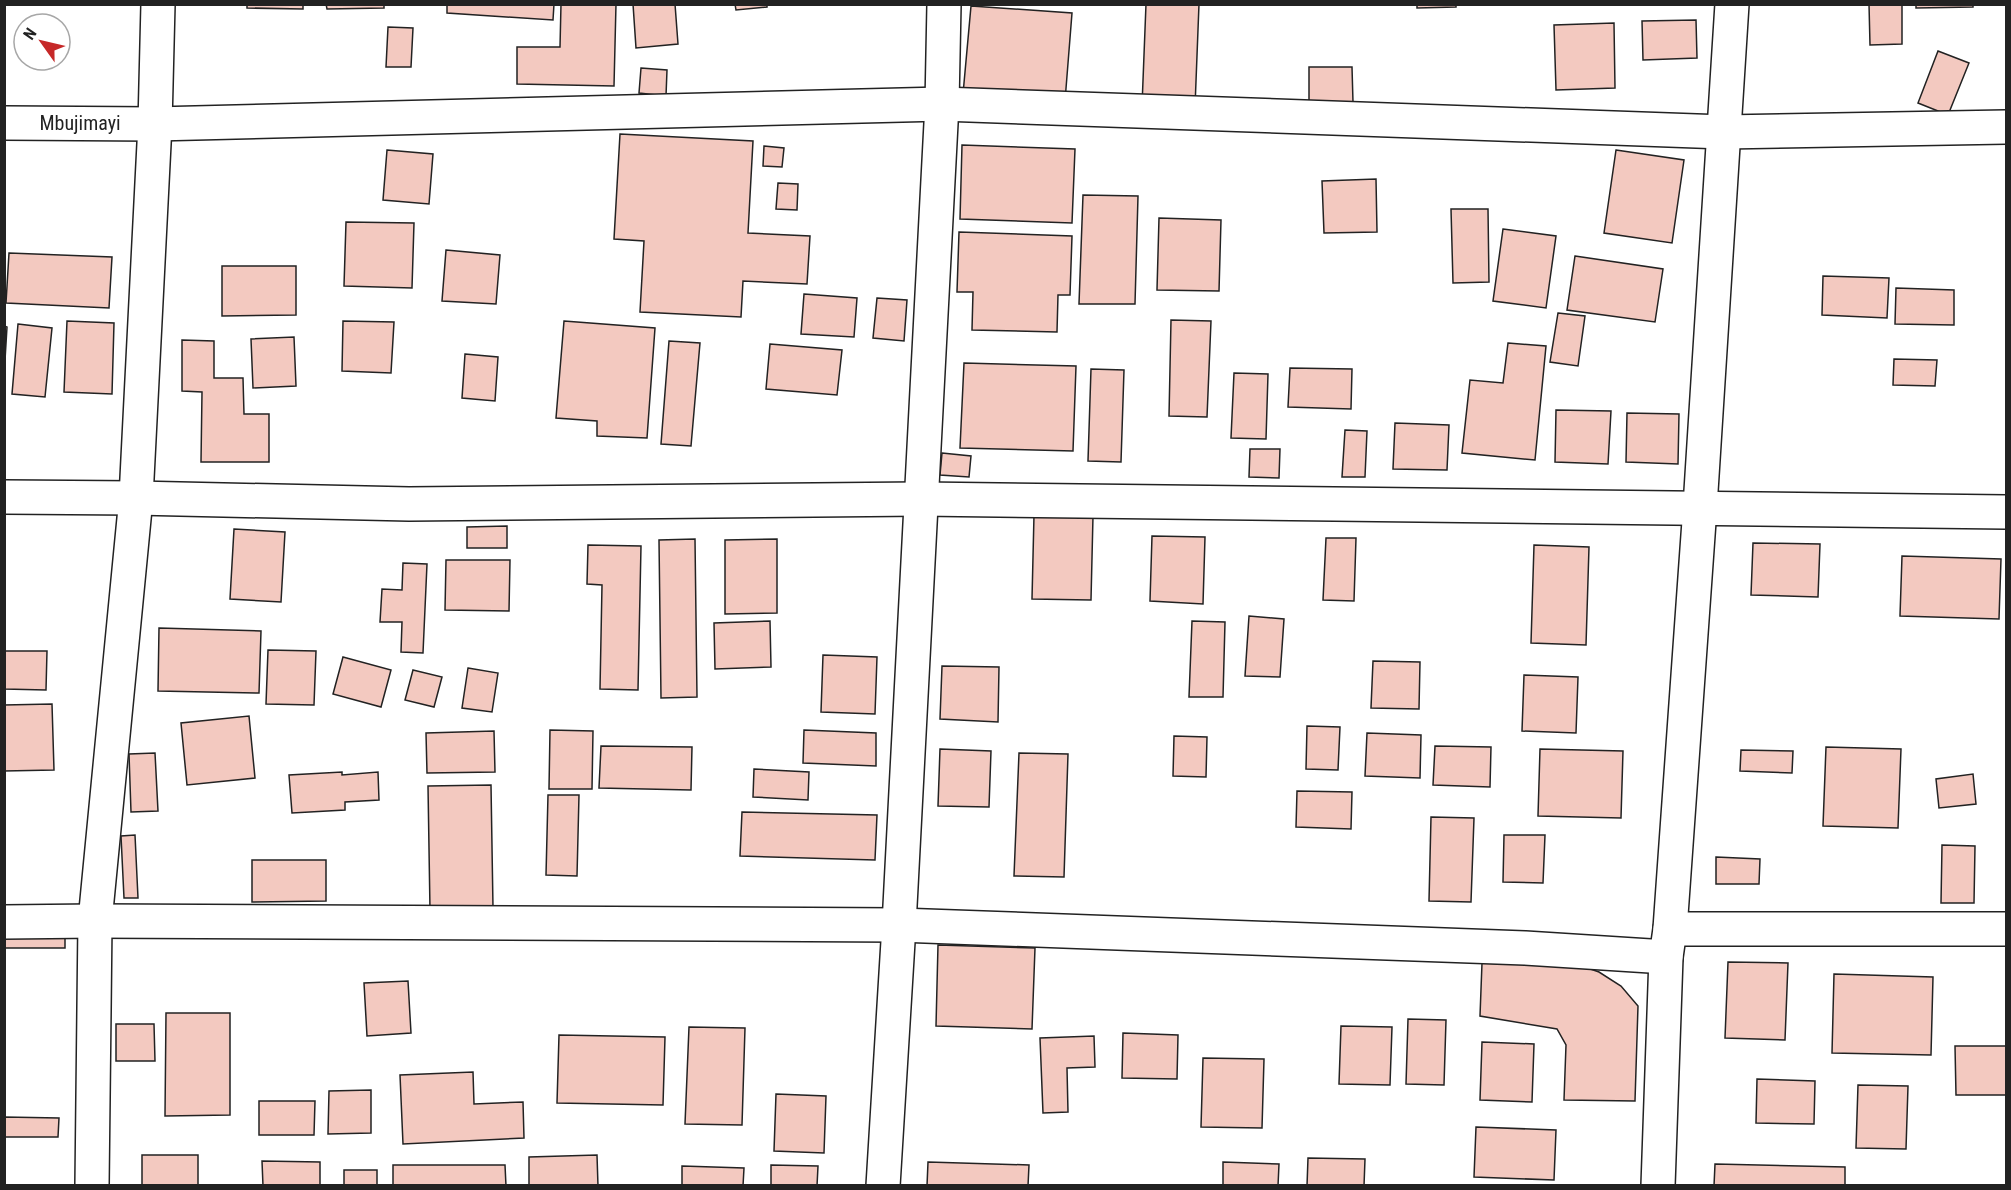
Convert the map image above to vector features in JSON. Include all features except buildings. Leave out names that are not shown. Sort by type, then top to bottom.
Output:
[{"type":"street","points":[[92,1185],[96,921],[136,498],[155,123],[158,4]]},
{"type":"street","points":[[883,1185],[899,925],[942,104],[944,4]]},
{"type":"street","points":[[1658,1185],[1668,943],[1700,507],[1731,4]]},
{"type":"street","name":"Mbujimayi","points":[[4,123],[155,123],[942,104],[1724,132],[2007,128]]},
{"type":"street","points":[[4,497],[409,504],[921,499],[2007,512]]},
{"type":"street","points":[[4,922],[899,925],[1525,948],[2007,929]]}]
